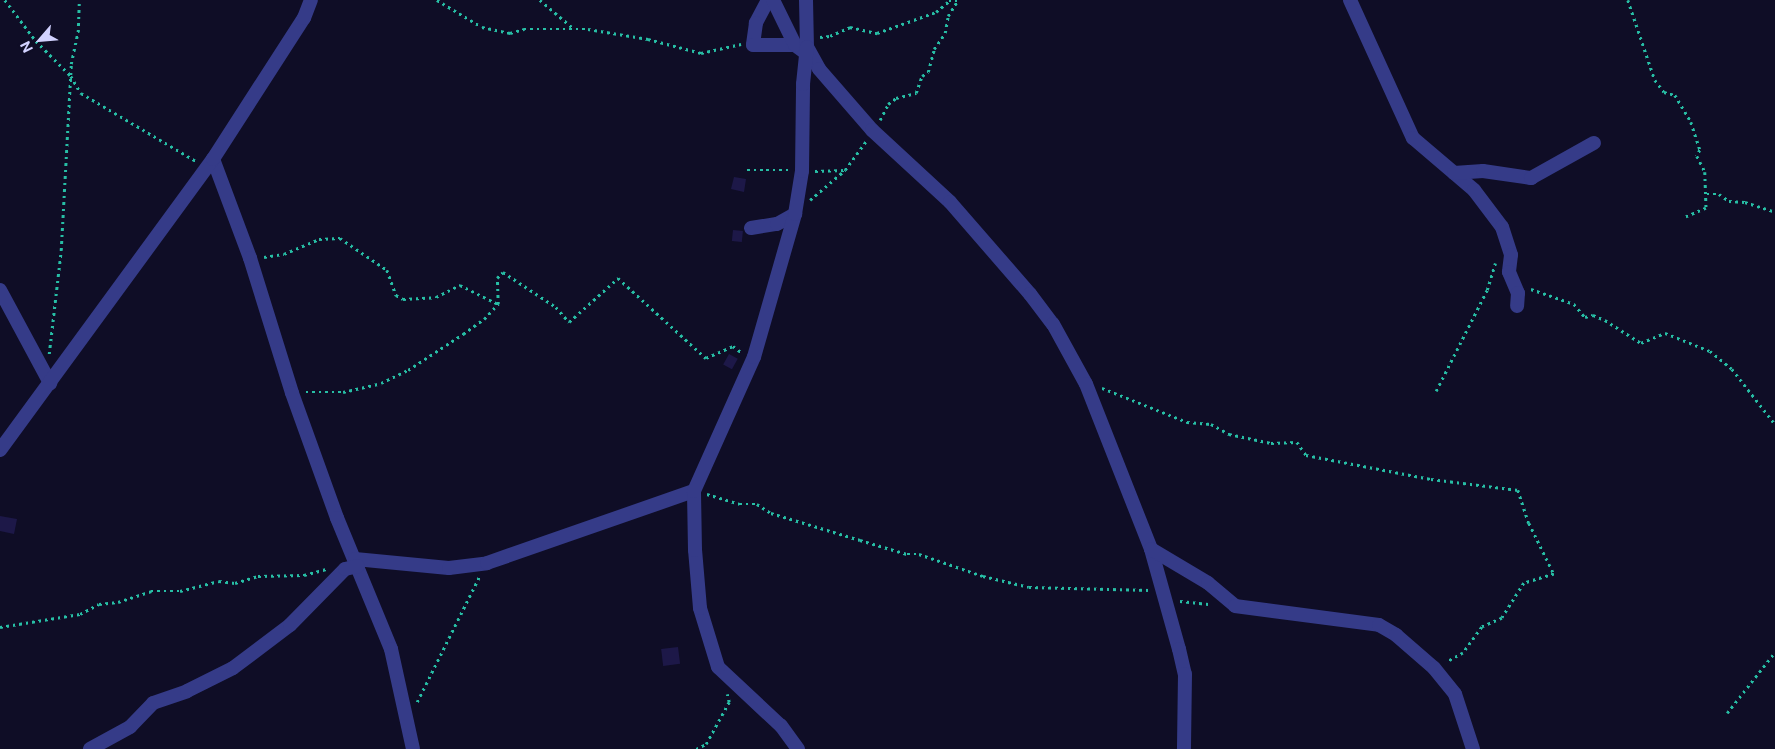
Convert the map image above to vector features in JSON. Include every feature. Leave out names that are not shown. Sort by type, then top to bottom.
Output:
[{"type":"street","points":[[0,450],[48,379],[213,159],[304,18],[311,0]]},
{"type":"street","points":[[768,0],[756,23],[753,45],[804,45]]},
{"type":"street","points":[[773,0],[837,92],[872,130],[950,202],[1030,294],[1052,324],[1086,384],[1151,550],[1185,674],[1184,749]]},
{"type":"street","points":[[798,749],[781,726],[718,667],[700,608],[694,550],[694,491],[754,357],[795,214],[802,171],[802,106],[806,0]]},
{"type":"street","points":[[1350,0],[1410,133],[1474,190],[1498,221],[1510,250],[1509,272],[1515,284],[1517,306]]},
{"type":"street","points":[[1454,173],[1483,171],[1530,178],[1594,143]]},
{"type":"street","points":[[213,159],[250,258],[292,393],[353,565],[391,649],[413,749]]},
{"type":"street","points":[[751,228],[777,224],[795,214]]},
{"type":"street","points":[[0,290],[48,379]]},
{"type":"street","points":[[90,749],[130,727],[153,702],[187,691],[243,661],[250,652],[290,625],[353,565],[449,568],[487,563],[694,491]]},
{"type":"street","points":[[1151,550],[1208,583],[1235,606],[1379,625],[1434,668],[1455,694],[1472,749]]},
{"type":"path","points":[[6,0],[36,42],[71,76],[81,93],[186,157],[196,161],[213,159]]},
{"type":"path","points":[[48,379],[61,250],[71,76],[79,0]]},
{"type":"path","points":[[437,0],[486,28],[510,33],[524,29],[574,28],[613,32],[701,53],[736,44],[753,45]]},
{"type":"path","points":[[540,0],[574,28]]},
{"type":"path","points":[[804,45],[850,27],[877,33],[936,12],[949,1],[958,0]]},
{"type":"path","points":[[795,214],[845,170],[888,104],[896,98],[916,93],[922,76],[928,72],[934,49],[945,33],[948,16],[958,0]]},
{"type":"path","points":[[1628,0],[1655,80],[1664,92],[1674,95],[1692,122],[1700,150],[1697,156],[1705,172],[1706,208],[1686,217]]},
{"type":"path","points":[[747,170],[845,170]]},
{"type":"path","points":[[1707,194],[1719,194],[1729,202],[1745,202],[1775,212]]},
{"type":"path","points":[[250,258],[284,254],[332,236],[347,241],[361,255],[387,270],[396,295],[403,300],[436,297],[460,285],[498,304]]},
{"type":"path","points":[[1436,391],[1487,290],[1496,261]]},
{"type":"path","points":[[292,393],[343,392],[381,383],[456,339],[484,319],[498,304],[497,278],[503,272],[556,307],[569,322],[618,278],[706,358],[733,346],[754,357]]},
{"type":"path","points":[[1515,284],[1574,304],[1586,317],[1593,315],[1606,320],[1641,343],[1665,333],[1710,351],[1732,369],[1775,424]]},
{"type":"path","points":[[1086,384],[1115,392],[1139,405],[1187,422],[1211,424],[1229,434],[1271,443],[1297,442],[1306,455],[1431,479],[1518,490],[1529,523],[1554,574],[1524,583],[1502,618],[1482,627],[1463,653],[1434,668]]},
{"type":"path","points":[[694,491],[739,504],[757,504],[771,513],[860,540],[907,554],[919,554],[983,576],[1029,586],[1162,594],[1235,606]]},
{"type":"path","points":[[409,724],[439,653],[487,563]]},
{"type":"path","points":[[0,627],[80,614],[99,604],[118,602],[151,591],[180,591],[220,581],[235,582],[258,576],[272,577],[353,565]]},
{"type":"path","points":[[1727,713],[1775,652]]},
{"type":"path","points":[[696,749],[706,744],[729,702],[718,667]]},
{"type":"building","points":[[734,177],[746,179],[744,192],[731,189]]},
{"type":"building","points":[[733,230],[743,231],[742,242],[732,241]]},
{"type":"building","points":[[729,354],[738,359],[732,369],[723,364]]},
{"type":"building","points":[[0,516],[17,519],[14,534],[0,531]]},
{"type":"building","points":[[678,647],[680,664],[663,666],[661,649]]}]
